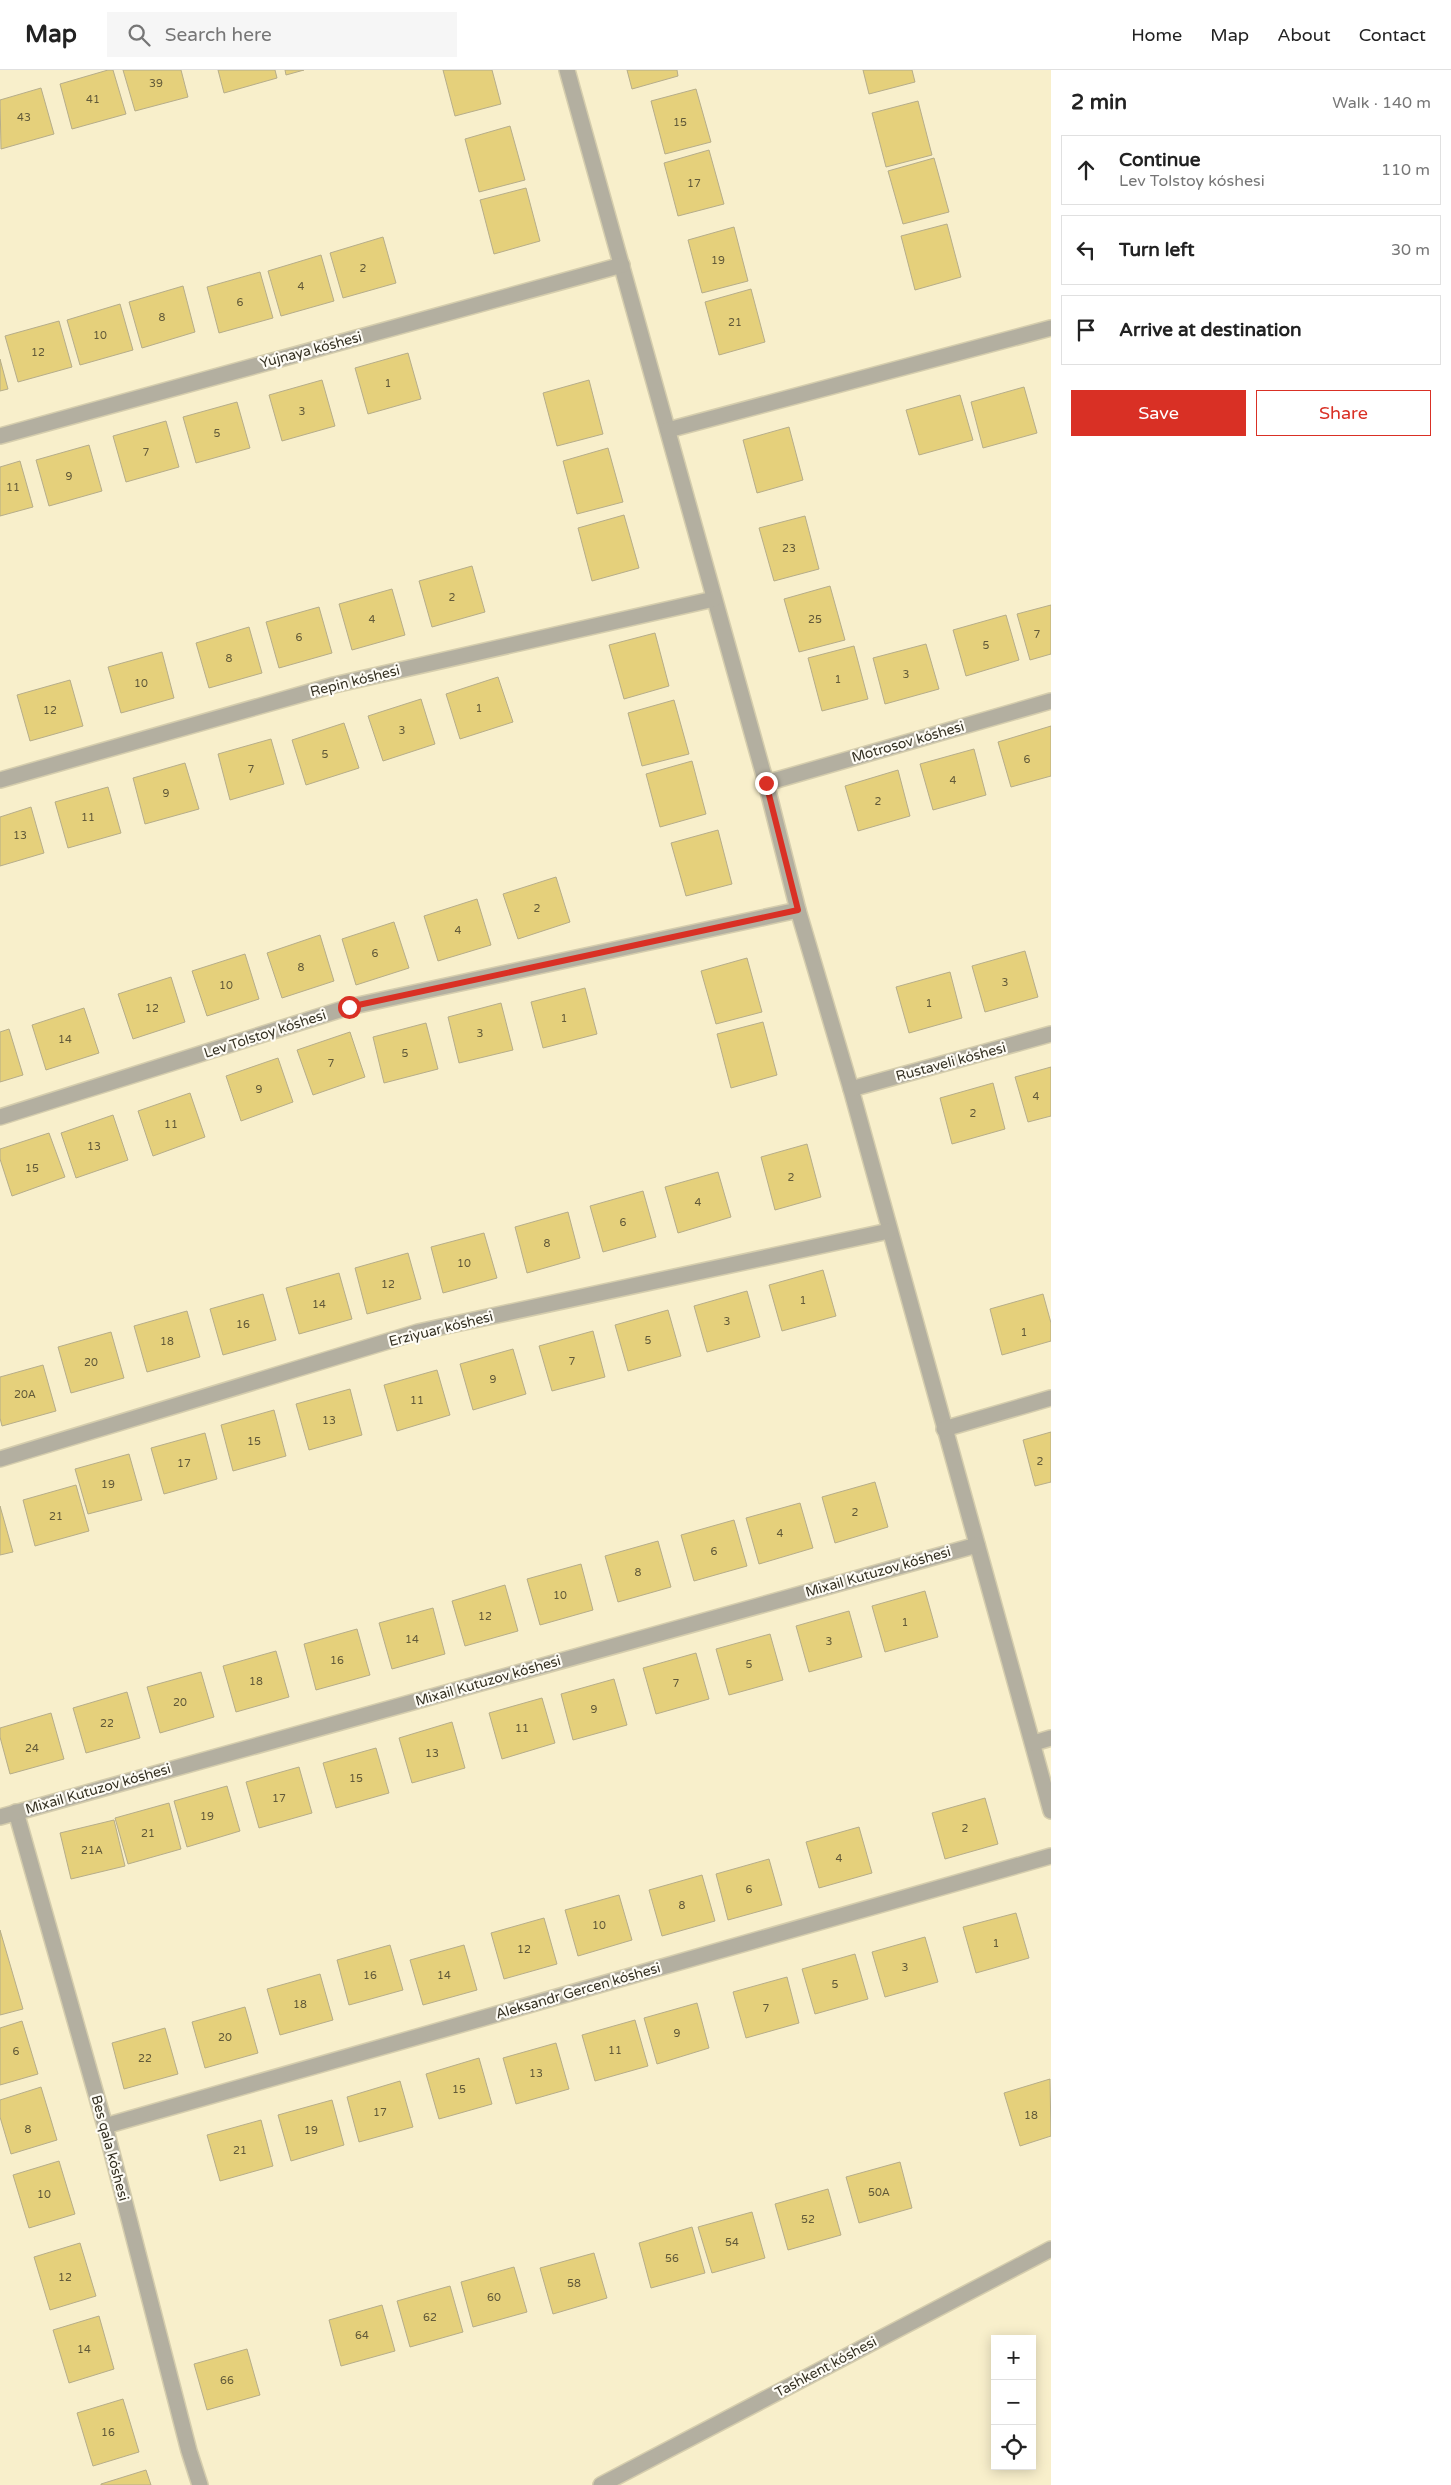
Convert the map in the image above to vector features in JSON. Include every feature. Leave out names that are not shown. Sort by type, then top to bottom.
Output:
[{"type":"street","points":[[567,70],[766,783],[798,910],[890,1231],[976,1545],[1034,1743],[1051,1811]]},
{"type":"street","name":"Yujnaya kóshesi","points":[[0,436],[622,265]]},
{"type":"street","points":[[668,430],[1051,328]]},
{"type":"street","name":"Repin kóshesi","points":[[0,780],[334,686],[714,599]]},
{"type":"street","name":"Motrosov kóshesi","points":[[766,783],[1051,701]]},
{"type":"street","name":"Lev Tolstoy kóshesi","points":[[0,1118],[349,1007],[798,910]]},
{"type":"street","name":"Rustaveli kóshesi","points":[[850,1089],[1051,1034]]},
{"type":"street","name":"Erziyuar kóshesi","points":[[0,1459],[418,1332],[890,1231]]},
{"type":"street","points":[[944,1429],[1051,1398]]},
{"type":"street","name":"Mixail Kutuzov kóshesi","points":[[0,1816],[976,1545]]},
{"type":"street","points":[[1034,1743],[1051,1738]]},
{"type":"street","name":"Bes qala kóshesi","points":[[16,1812],[104,2126],[189,2451],[200,2485]]},
{"type":"street","name":"Aleksandr Gercen kóshesi","points":[[104,2126],[1051,1856]]},
{"type":"street","name":"Tashkent kóshesi","points":[[602,2485],[1051,2250]]},
{"type":"building","points":[[113,70],[126,114],[72,129],[60,84]]},
{"type":"building","points":[[123,70],[181,70],[188,97],[135,111]]},
{"type":"building","points":[[218,70],[275,70],[277,78],[224,93]]},
{"type":"building","points":[[285,70],[304,70],[286,75]]},
{"type":"building","points":[[443,70],[492,70],[501,104],[455,116]]},
{"type":"building","points":[[627,70],[677,70],[678,76],[632,89]]},
{"type":"building","points":[[863,70],[912,70],[915,82],[869,94]]},
{"type":"building","points":[[41,88],[54,134],[1,149],[0,100]]},
{"type":"building","points":[[696,89],[711,142],[665,154],[651,101]]},
{"type":"building","points":[[918,101],[932,155],[886,167],[872,113]]},
{"type":"building","points":[[510,126],[525,180],[479,192],[465,139]]},
{"type":"building","points":[[709,150],[724,204],[678,216],[664,163]]},
{"type":"building","points":[[934,158],[949,212],[903,224],[888,171]]},
{"type":"building","points":[[526,188],[540,241],[494,254],[480,200]]},
{"type":"building","points":[[947,224],[961,277],[915,290],[901,236]]},
{"type":"building","points":[[734,227],[748,281],[702,293],[688,240]]},
{"type":"building","points":[[383,237],[396,283],[343,298],[330,253]]},
{"type":"building","points":[[321,255],[334,301],[281,316],[268,271]]},
{"type":"building","points":[[260,272],[273,318],[219,333],[207,287]]},
{"type":"building","points":[[183,286],[195,332],[142,348],[129,302]]},
{"type":"building","points":[[751,289],[765,342],[719,355],[705,302]]},
{"type":"building","points":[[120,304],[133,350],[80,365],[67,320]]},
{"type":"building","points":[[59,321],[72,367],[18,382],[5,336]]},
{"type":"building","points":[[408,353],[421,399],[368,414],[355,368]]},
{"type":"building","points":[[0,359],[8,389],[0,391]]},
{"type":"building","points":[[322,380],[335,426],[282,441],[269,395]]},
{"type":"building","points":[[589,380],[603,434],[557,446],[543,393]]},
{"type":"building","points":[[1024,387],[1037,433],[983,448],[971,402]]},
{"type":"building","points":[[960,395],[973,440],[919,455],[906,410]]},
{"type":"building","points":[[237,402],[250,448],[196,463],[183,417]]},
{"type":"building","points":[[166,421],[179,467],[126,482],[113,436]]},
{"type":"building","points":[[789,427],[803,480],[757,493],[743,440]]},
{"type":"building","points":[[89,445],[102,491],[49,506],[36,460]]},
{"type":"building","points":[[608,448],[623,502],[577,514],[563,461]]},
{"type":"building","points":[[20,461],[33,507],[0,516],[0,467]]},
{"type":"building","points":[[624,515],[639,568],[592,581],[578,528]]},
{"type":"building","points":[[805,516],[819,569],[774,581],[759,528]]},
{"type":"building","points":[[472,566],[485,612],[432,627],[419,581]]},
{"type":"building","points":[[830,586],[845,640],[799,652],[784,599]]},
{"type":"building","points":[[392,589],[405,635],[352,650],[339,604]]},
{"type":"building","points":[[1051,605],[1051,654],[1030,660],[1017,614]]},
{"type":"building","points":[[319,607],[332,653],[279,668],[266,622]]},
{"type":"building","points":[[1006,615],[1019,660],[966,676],[953,630]]},
{"type":"building","points":[[249,627],[262,673],[209,688],[196,643]]},
{"type":"building","points":[[655,633],[669,686],[624,699],[609,645]]},
{"type":"building","points":[[926,644],[939,689],[885,704],[873,658]]},
{"type":"building","points":[[854,646],[868,699],[822,711],[808,658]]},
{"type":"building","points":[[162,652],[174,698],[121,713],[108,667]]},
{"type":"building","points":[[498,677],[513,722],[460,739],[446,694]]},
{"type":"building","points":[[70,680],[83,726],[30,741],[17,695]]},
{"type":"building","points":[[421,699],[435,744],[383,761],[368,716]]},
{"type":"building","points":[[674,700],[689,754],[642,766],[628,713]]},
{"type":"building","points":[[344,723],[359,768],[306,785],[292,740]]},
{"type":"building","points":[[1051,726],[1051,776],[1011,787],[998,742]]},
{"type":"building","points":[[271,739],[284,784],[230,800],[218,754]]},
{"type":"building","points":[[974,749],[986,795],[933,810],[920,764]]},
{"type":"building","points":[[692,761],[706,814],[660,827],[646,774]]},
{"type":"building","points":[[185,763],[199,809],[145,824],[133,778]]},
{"type":"building","points":[[898,770],[910,816],[858,831],[845,786]]},
{"type":"building","points":[[108,787],[121,833],[68,848],[55,802]]},
{"type":"building","points":[[31,807],[44,853],[0,866],[0,817]]},
{"type":"building","points":[[718,830],[732,884],[686,896],[671,843]]},
{"type":"building","points":[[556,877],[570,922],[518,939],[503,894]]},
{"type":"building","points":[[477,899],[491,945],[438,961],[424,916]]},
{"type":"building","points":[[394,922],[409,968],[356,985],[342,939]]},
{"type":"building","points":[[320,935],[334,981],[282,998],[267,953]]},
{"type":"building","points":[[1025,951],[1038,997],[985,1012],[972,966]]},
{"type":"building","points":[[245,954],[259,999],[207,1016],[192,971]]},
{"type":"building","points":[[747,958],[762,1012],[716,1024],[701,971]]},
{"type":"building","points":[[950,972],[962,1018],[909,1033],[896,987]]},
{"type":"building","points":[[171,977],[185,1022],[133,1039],[118,994]]},
{"type":"building","points":[[585,988],[597,1034],[543,1048],[531,1002]]},
{"type":"building","points":[[501,1003],[513,1050],[459,1063],[448,1017]]},
{"type":"building","points":[[84,1008],[99,1053],[46,1070],[32,1025]]},
{"type":"building","points":[[763,1022],[777,1075],[731,1088],[717,1034]]},
{"type":"building","points":[[426,1023],[438,1069],[384,1083],[373,1037]]},
{"type":"building","points":[[9,1029],[23,1075],[0,1082],[0,1032]]},
{"type":"building","points":[[350,1032],[365,1077],[313,1095],[297,1050]]},
{"type":"building","points":[[278,1058],[293,1102],[241,1121],[226,1076]]},
{"type":"building","points":[[1051,1067],[1051,1116],[1028,1122],[1015,1077]]},
{"type":"building","points":[[993,1083],[1005,1129],[952,1144],[940,1098]]},
{"type":"building","points":[[190,1093],[205,1137],[153,1156],[138,1111]]},
{"type":"building","points":[[113,1115],[128,1160],[76,1178],[61,1133]]},
{"type":"building","points":[[49,1133],[65,1177],[12,1196],[0,1159],[0,1149]]},
{"type":"building","points":[[807,1144],[821,1197],[775,1210],[761,1157]]},
{"type":"building","points":[[718,1172],[731,1217],[678,1233],[665,1187]]},
{"type":"building","points":[[643,1191],[656,1237],[603,1252],[590,1206]]},
{"type":"building","points":[[568,1212],[580,1258],[527,1273],[515,1227]]},
{"type":"building","points":[[484,1233],[497,1278],[443,1293],[431,1247]]},
{"type":"building","points":[[408,1253],[421,1299],[367,1314],[355,1268]]},
{"type":"building","points":[[823,1270],[836,1316],[782,1331],[769,1285]]},
{"type":"building","points":[[339,1273],[352,1319],[299,1334],[286,1288]]},
{"type":"building","points":[[747,1291],[760,1337],[707,1352],[694,1306]]},
{"type":"building","points":[[263,1294],[276,1340],[223,1355],[210,1309]]},
{"type":"building","points":[[1043,1294],[1051,1323],[1051,1341],[1002,1355],[990,1309]]},
{"type":"building","points":[[668,1310],[681,1356],[628,1371],[615,1325]]},
{"type":"building","points":[[187,1311],[200,1357],[147,1372],[134,1326]]},
{"type":"building","points":[[593,1331],[605,1377],[552,1391],[539,1346]]},
{"type":"building","points":[[111,1332],[124,1378],[71,1393],[58,1347]]},
{"type":"building","points":[[513,1349],[526,1394],[473,1410],[460,1364]]},
{"type":"building","points":[[43,1365],[56,1411],[2,1426],[0,1418],[0,1377]]},
{"type":"building","points":[[437,1370],[450,1415],[397,1431],[384,1385]]},
{"type":"building","points":[[350,1389],[362,1435],[309,1450],[296,1404]]},
{"type":"building","points":[[274,1410],[286,1456],[233,1471],[221,1425]]},
{"type":"building","points":[[1051,1432],[1051,1482],[1035,1486],[1023,1440]]},
{"type":"building","points":[[205,1433],[217,1479],[164,1494],[151,1448]]},
{"type":"building","points":[[129,1454],[142,1500],[88,1514],[75,1469]]},
{"type":"building","points":[[875,1482],[888,1527],[835,1543],[822,1497]]},
{"type":"building","points":[[76,1485],[89,1531],[35,1546],[23,1500]]},
{"type":"building","points":[[800,1503],[813,1548],[759,1564],[746,1518]]},
{"type":"building","points":[[0,1506],[13,1552],[0,1555]]},
{"type":"building","points":[[734,1520],[747,1566],[694,1581],[681,1535]]},
{"type":"building","points":[[658,1541],[671,1587],[618,1602],[605,1556]]},
{"type":"building","points":[[581,1564],[593,1610],[540,1625],[527,1579]]},
{"type":"building","points":[[505,1585],[518,1631],[465,1646],[452,1601]]},
{"type":"building","points":[[925,1591],[938,1637],[885,1652],[872,1606]]},
{"type":"building","points":[[433,1608],[445,1654],[392,1669],[379,1623]]},
{"type":"building","points":[[849,1611],[862,1657],[809,1672],[796,1626]]},
{"type":"building","points":[[357,1629],[370,1675],[316,1690],[304,1644]]},
{"type":"building","points":[[770,1634],[783,1680],[729,1695],[716,1649]]},
{"type":"building","points":[[276,1651],[289,1697],[236,1712],[223,1666]]},
{"type":"building","points":[[696,1653],[709,1699],[656,1714],[643,1668]]},
{"type":"building","points":[[201,1672],[214,1717],[160,1733],[147,1687]]},
{"type":"building","points":[[614,1679],[627,1725],[573,1740],[561,1694]]},
{"type":"building","points":[[127,1692],[140,1738],[86,1753],[73,1708]]},
{"type":"building","points":[[542,1698],[555,1743],[502,1759],[489,1713]]},
{"type":"building","points":[[51,1713],[64,1759],[10,1774],[0,1737],[0,1728]]},
{"type":"building","points":[[452,1722],[465,1768],[412,1783],[399,1738]]},
{"type":"building","points":[[376,1748],[389,1793],[336,1808],[323,1763]]},
{"type":"building","points":[[299,1767],[312,1813],[259,1828],[246,1782]]},
{"type":"building","points":[[227,1786],[240,1831],[187,1847],[174,1801]]},
{"type":"building","points":[[985,1798],[998,1844],[945,1859],[932,1813]]},
{"type":"building","points":[[169,1803],[181,1849],[128,1864],[115,1818]]},
{"type":"building","points":[[114,1820],[125,1866],[71,1879],[60,1833]]},
{"type":"building","points":[[859,1827],[872,1873],[819,1888],[806,1842]]},
{"type":"building","points":[[769,1859],[782,1905],[728,1920],[716,1874]]},
{"type":"building","points":[[702,1875],[715,1921],[662,1936],[649,1890]]},
{"type":"building","points":[[619,1895],[632,1940],[578,1956],[565,1910]]},
{"type":"building","points":[[1016,1913],[1029,1958],[976,1973],[963,1927]]},
{"type":"building","points":[[544,1918],[557,1964],[504,1979],[491,1933]]},
{"type":"building","points":[[0,1930],[23,2009],[0,2015]]},
{"type":"building","points":[[925,1937],[938,1982],[885,1997],[872,1952]]},
{"type":"building","points":[[390,1945],[403,1990],[349,2005],[337,1960]]},
{"type":"building","points":[[464,1945],[477,1990],[423,2005],[410,1960]]},
{"type":"building","points":[[855,1954],[868,1999],[815,2014],[802,1969]]},
{"type":"building","points":[[320,1974],[333,2020],[280,2035],[267,1989]]},
{"type":"building","points":[[787,1977],[799,2023],[746,2038],[733,1992]]},
{"type":"building","points":[[697,2003],[709,2048],[657,2064],[644,2018]]},
{"type":"building","points":[[245,2007],[258,2053],[205,2068],[192,2022]]},
{"type":"building","points":[[635,2020],[648,2066],[595,2081],[582,2035]]},
{"type":"building","points":[[22,2021],[38,2074],[0,2085],[0,2028]]},
{"type":"building","points":[[165,2028],[178,2074],[124,2089],[112,2043]]},
{"type":"building","points":[[556,2043],[569,2089],[516,2104],[503,2058]]},
{"type":"building","points":[[479,2058],[492,2104],[439,2119],[426,2074]]},
{"type":"building","points":[[1050,2079],[1051,2136],[1020,2146],[1004,2093]]},
{"type":"building","points":[[400,2081],[413,2127],[359,2142],[347,2097]]},
{"type":"building","points":[[41,2087],[57,2140],[11,2154],[0,2117],[0,2100]]},
{"type":"building","points":[[332,2100],[344,2145],[291,2161],[278,2115]]},
{"type":"building","points":[[261,2120],[273,2166],[220,2181],[207,2135]]},
{"type":"building","points":[[59,2161],[75,2214],[29,2228],[13,2175]]},
{"type":"building","points":[[900,2162],[912,2208],[859,2223],[846,2177]]},
{"type":"building","points":[[828,2189],[841,2235],[788,2250],[775,2204]]},
{"type":"building","points":[[752,2212],[765,2258],[712,2273],[698,2227]]},
{"type":"building","points":[[692,2227],[705,2273],[651,2288],[639,2243]]},
{"type":"building","points":[[80,2243],[96,2296],[50,2310],[34,2257]]},
{"type":"building","points":[[594,2253],[607,2298],[553,2314],[540,2268]]},
{"type":"building","points":[[514,2267],[527,2312],[473,2327],[461,2282]]},
{"type":"building","points":[[450,2286],[463,2332],[410,2347],[397,2301]]},
{"type":"building","points":[[382,2305],[395,2351],[341,2366],[329,2320]]},
{"type":"building","points":[[99,2316],[114,2369],[69,2383],[53,2330]]},
{"type":"building","points":[[247,2349],[260,2395],[207,2410],[194,2364]]},
{"type":"building","points":[[123,2399],[139,2452],[93,2466],[77,2413]]},
{"type":"building","points":[[146,2470],[151,2485],[101,2485],[101,2484]]},
{"type":"route","points":[[349,1007],[798,910],[766,783]]}]
